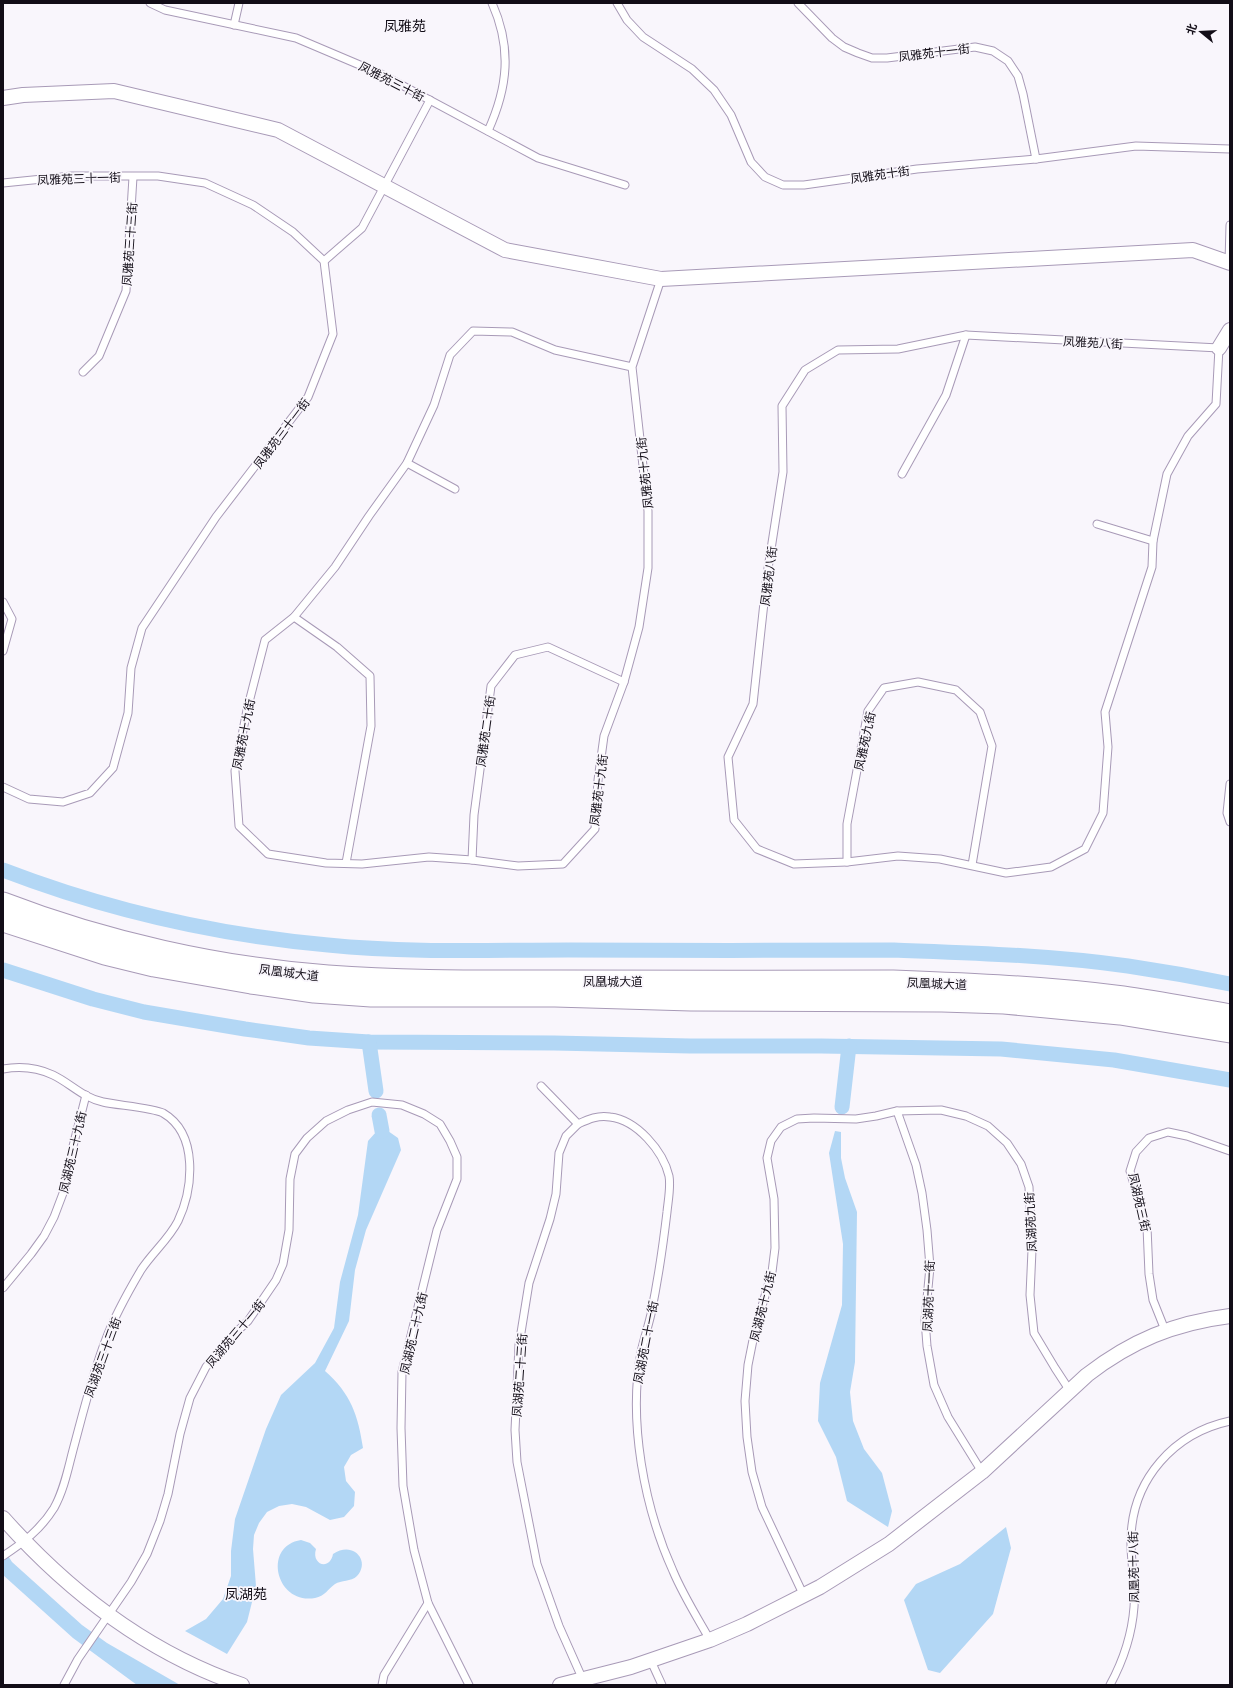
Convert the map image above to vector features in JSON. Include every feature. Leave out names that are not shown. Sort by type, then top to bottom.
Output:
[{"type":"main road","name":"凤凰城大道","points":[[3,903],[67,926],[135,944],[242,965],[327,976],[442,981],[893,981],[1070,991],[1123,997],[1230,1015]]},
{"type":"main road","name":"凤凰城大道","points":[[3,921],[105,954],[154,966],[251,983],[314,992],[386,996],[555,996],[691,1000],[927,1000],[1004,1003],[1120,1014],[1230,1032]]},
{"type":"street","points":[[3,96],[114,91],[278,130],[505,250],[661,279],[1193,250],[1230,263]]},
{"type":"street","points":[[1219,348],[1230,330]]},
{"type":"street","points":[[560,1685],[651,1661],[710,1640],[804,1596],[889,1544],[982,1472],[1105,1361],[1137,1342],[1165,1330],[1187,1323],[1230,1316]]},
{"type":"street","points":[[3,1518],[24,1542],[64,1580],[108,1614],[170,1653],[198,1668],[242,1685]]},
{"type":"lane","name":"凤雅苑三十街","points":[[150,3],[165,10],[296,38],[381,74],[538,158],[625,185]]},
{"type":"lane","points":[[234,25],[239,3]]},
{"type":"lane","points":[[488,131],[502,94],[506,54],[503,34],[492,3]]},
{"type":"lane","name":"凤雅苑十街","points":[[617,3],[627,20],[643,36],[692,69],[714,90],[731,115],[751,162],[765,176],[784,185],[804,185],[917,169],[1036,159],[1136,146],[1230,149]]},
{"type":"lane","name":"凤雅苑十一街","points":[[798,3],[838,42],[858,54],[872,58],[887,58],[975,47],[993,51],[1008,61],[1018,76],[1036,159]]},
{"type":"lane","points":[[324,261],[362,228],[430,100]]},
{"type":"lane","name":"凤雅苑三十一街","points":[[3,182],[72,176],[158,176],[205,183],[253,205],[293,232],[324,261],[333,334],[308,397],[216,517],[142,628],[131,668],[128,713],[113,768],[90,794],[63,802],[29,799],[3,787]]},
{"type":"lane","name":"凤雅苑三十三街","points":[[83,372],[99,356],[126,291],[133,176]]},
{"type":"lane","points":[[1230,224],[1230,263]]},
{"type":"lane","points":[[632,367],[661,279]]},
{"type":"lane","name":"凤雅苑十九街","points":[[473,331],[512,332],[555,350],[632,367],[648,511],[648,568],[639,627],[624,682],[604,736],[598,780],[595,830],[563,864],[518,866],[472,860],[430,857],[362,864],[326,863],[268,854],[239,826],[235,771],[246,710],[265,640],[294,617],[335,567],[407,463],[434,405],[450,355],[473,331]]},
{"type":"lane","points":[[902,474],[946,395],[966,335]]},
{"type":"lane","name":"凤雅苑八街","points":[[847,862],[794,864],[758,849],[734,820],[728,757],[753,704],[767,575],[783,472],[782,406],[805,370],[838,350],[898,348],[966,335],[1219,348]]},
{"type":"lane","points":[[847,862],[898,856],[972,865],[1006,873],[1051,867],[1085,849],[1103,813],[1108,747],[1105,712],[1152,567],[1153,541],[1167,474],[1188,436],[1216,404],[1219,348]]},
{"type":"lane","points":[[407,463],[455,488]]},
{"type":"lane","points":[[1097,524],[1153,541]]},
{"type":"lane","points":[[3,602],[12,619],[3,651]]},
{"type":"lane","points":[[294,617],[337,647],[370,676],[371,726],[346,863]]},
{"type":"lane","name":"凤雅苑二十街","points":[[472,860],[475,807],[491,686],[515,654],[548,647],[624,682]]},
{"type":"lane","name":"凤雅苑九街","points":[[847,862],[848,824],[868,711],[884,688],[918,682],[956,690],[980,712],[992,746],[972,865]]},
{"type":"lane","points":[[1230,784],[1227,813],[1230,822]]},
{"type":"lane","name":"凤湖苑三十九街","points":[[3,1069],[17,1067],[36,1068],[53,1075],[97,1101],[162,1113]]},
{"type":"lane","points":[[541,1086],[578,1124]]},
{"type":"lane","name":"凤湖苑三十九街","points":[[3,1288],[44,1236],[54,1217],[65,1188],[71,1154],[86,1095]]},
{"type":"lane","name":"凤湖苑二十九街","points":[[372,1102],[402,1105],[424,1114],[440,1124],[450,1141],[457,1158],[457,1179],[437,1230],[402,1372],[401,1428],[403,1486],[414,1550],[428,1603],[469,1685]]},
{"type":"lane","name":"凤湖苑三十一街","points":[[64,1685],[78,1659],[131,1582],[147,1554],[160,1522],[174,1468],[180,1434],[190,1398],[206,1367],[227,1341],[248,1321],[265,1298],[276,1280],[283,1264],[289,1230],[290,1179],[295,1154],[307,1138],[326,1121],[348,1110],[372,1102]]},
{"type":"lane","name":"凤湖苑九街","points":[[897,1111],[941,1110],[966,1116],[988,1126],[993,1130],[1007,1143],[1021,1164],[1029,1187],[1032,1250],[1030,1295],[1034,1333],[1070,1391]]},
{"type":"lane","name":"凤湖苑十一街","points":[[897,1111],[916,1165],[922,1193],[927,1230],[930,1267],[925,1320],[927,1346],[934,1385],[948,1417],[982,1472]]},
{"type":"lane","name":"凤湖苑十九街","points":[[804,1596],[762,1507],[752,1472],[747,1437],[746,1401],[748,1365],[755,1330],[772,1272],[775,1248],[774,1199],[766,1158],[771,1141],[781,1127],[797,1119],[856,1119],[897,1111]]},
{"type":"lane","name":"凤湖苑三十三街","points":[[3,1556],[24,1542],[41,1526],[54,1508],[63,1487],[94,1371],[106,1338],[120,1306],[142,1268],[177,1222],[187,1198],[190,1173],[187,1148],[179,1127],[162,1113]]},
{"type":"lane","name":"凤湖苑二十一街","points":[[578,1124],[594,1117],[611,1117],[627,1123],[652,1142],[661,1154],[669,1177],[664,1235],[651,1314],[641,1352],[636,1394],[638,1430],[642,1465],[650,1505],[660,1539],[673,1571],[710,1640]]},
{"type":"lane","name":"凤湖苑二十三街","points":[[578,1124],[566,1136],[559,1153],[556,1194],[550,1219],[529,1283],[519,1345],[515,1430],[516,1462],[537,1564],[559,1626],[583,1680]]},
{"type":"lane","name":"凤湖苑三街","points":[[1165,1330],[1153,1300],[1149,1274],[1147,1228],[1130,1171],[1136,1152],[1149,1138],[1168,1132],[1187,1136],[1230,1151]]},
{"type":"lane","name":"凤凰苑十八街","points":[[1110,1685],[1118,1671],[1128,1640],[1134,1607],[1134,1574],[1131,1537],[1134,1508],[1146,1481],[1164,1457],[1187,1438],[1214,1424],[1230,1421]]},
{"type":"lane","points":[[382,1685],[384,1675],[428,1603]]},
{"type":"lane","points":[[651,1661],[662,1685]]},
{"type":"water","points":[[388,1131],[398,1138],[401,1150],[366,1230],[355,1270],[349,1321],[325,1371],[341,1388],[347,1397],[359,1425],[363,1448],[351,1455],[344,1467],[346,1481],[355,1492],[354,1506],[344,1517],[330,1520],[306,1507],[292,1504],[279,1506],[267,1512],[259,1523],[254,1535],[253,1549],[256,1586],[247,1622],[227,1654],[185,1631],[206,1619],[223,1599],[231,1576],[231,1551],[235,1519],[266,1429],[281,1395],[315,1363],[334,1328],[340,1282],[358,1215],[368,1141],[376,1132]]},
{"type":"water","points":[[835,1131],[841,1132],[841,1158],[845,1178],[857,1212],[855,1362],[850,1392],[853,1421],[864,1449],[882,1473],[892,1511],[888,1527],[847,1501],[836,1457],[818,1421],[820,1383],[842,1305],[843,1244],[829,1153]]},
{"type":"water","points":[[1006,1527],[1011,1548],[993,1614],[940,1673],[928,1670],[904,1600],[916,1584],[960,1564]]},
{"type":"water","points":[[301,1540],[310,1543],[316,1549],[316,1559],[322,1564],[328,1563],[333,1554],[340,1550],[347,1549],[353,1551],[358,1554],[361,1559],[361,1570],[355,1578],[335,1584],[324,1594],[315,1598],[302,1598],[291,1593],[283,1584],[279,1574],[278,1563],[281,1553],[289,1545]]},
{"type":"water","points":[[3,1548],[12,1562],[82,1625],[107,1643],[180,1685],[137,1685],[73,1638],[3,1575]]},
{"type":"waterway","points":[[3,870],[82,897],[163,919],[245,935],[286,941],[358,948],[448,950],[894,950],[982,953],[1099,962],[1166,972],[1230,984]]},
{"type":"waterway","points":[[3,970],[93,999],[144,1012],[309,1038],[369,1042],[1001,1049],[1114,1060],[1230,1080]]},
{"type":"waterway","points":[[369,1042],[376,1091]]},
{"type":"waterway","points":[[842,1107],[849,1046]]},
{"type":"waterway","points":[[379,1115],[382,1131]]},
{"type":"district","name":"凤雅苑","points":[[405,25]]},
{"type":"district","name":"凤湖苑","points":[[246,1593]]}]
